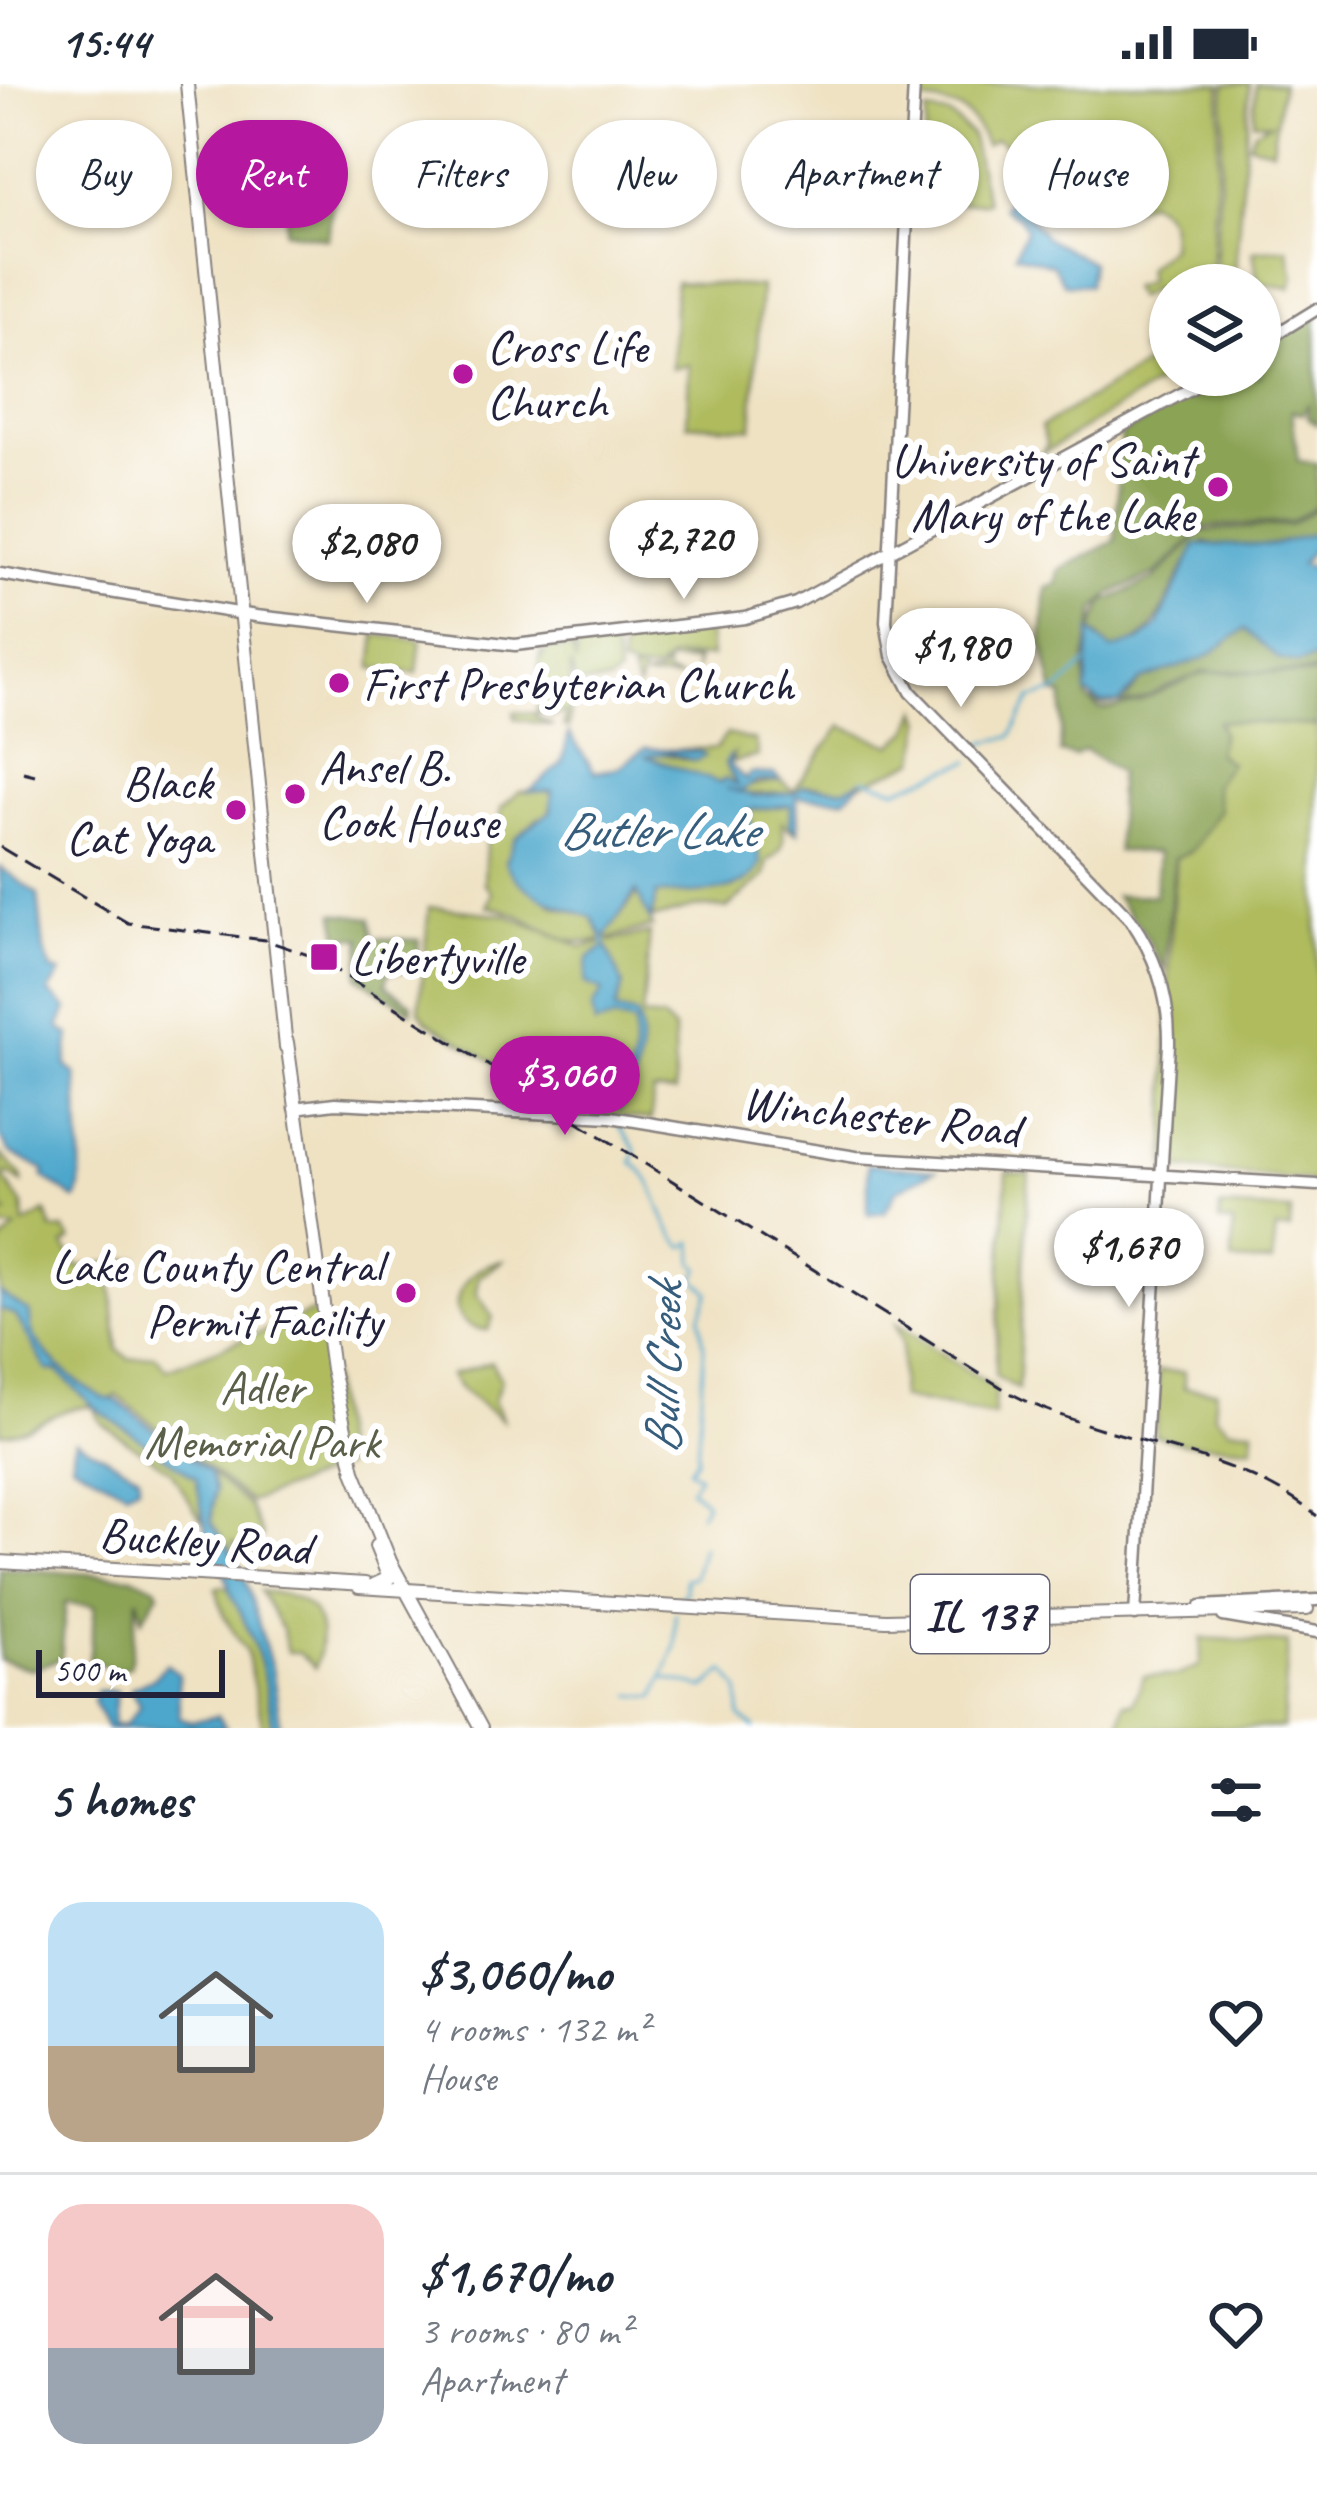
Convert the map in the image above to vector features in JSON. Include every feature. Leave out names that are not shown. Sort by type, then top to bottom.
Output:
[{"type":"main road","points":[[187,84],[279,994],[348,1470],[388,1580],[368,1587]]},
{"type":"main road","points":[[889,558],[916,84]]},
{"type":"main road","points":[[916,84],[886,629],[896,667],[911,692],[1122,909],[1152,956],[1165,991],[1169,1033],[1136,1560]]},
{"type":"main road","points":[[1281,331],[1317,309]]},
{"type":"main road","points":[[0,574],[446,644],[468,636],[547,643],[754,616],[796,603],[872,561],[889,558],[926,530],[1179,396]]},
{"type":"main road","points":[[892,538],[909,541]]},
{"type":"main road","name":"Winchester Road","points":[[295,1108],[335,1103],[617,1118],[856,1157],[1317,1186]]},
{"type":"main road","points":[[342,1426],[364,1502],[401,1586],[478,1728]]},
{"type":"main road","points":[[1136,1611],[1141,1509]]},
{"type":"main road","points":[[376,1546],[401,1586]]},
{"type":"main road","name":"Buckley Road","points":[[0,1562],[401,1586]]},
{"type":"main road","name":"IL 137","points":[[401,1586],[424,1594],[444,1591]]},
{"type":"main road","name":"IL 137","points":[[401,1586],[906,1621],[1314,1607]]},
{"type":"main road","points":[[368,1587],[396,1594],[412,1608]]},
{"type":"main road","points":[[412,1608],[424,1594]]},
{"type":"main road","name":"IL 137","points":[[1136,1611],[1160,1615],[1314,1607]]},
{"type":"main road","points":[[1160,1615],[1257,1619],[1317,1632]]},
{"type":"green space","points":[[916,84],[1221,84],[1211,264],[1151,264],[1170,247],[1169,120],[1003,120],[1003,143],[996,139],[985,145],[979,120],[943,104],[919,101]]},
{"type":"green space","points":[[1225,84],[1250,84],[1236,264],[1215,264]]},
{"type":"green space","points":[[1256,84],[1282,84],[1272,149],[1249,144],[1254,130],[1270,123],[1253,121]]},
{"type":"green space","points":[[927,112],[955,120],[926,120]]},
{"type":"green space","points":[[979,168],[987,202],[979,202]]},
{"type":"green space","points":[[285,228],[329,228],[328,239]]},
{"type":"green space","points":[[1288,248],[1294,277],[1290,288],[1281,287],[1281,264],[1255,264],[1253,251]]},
{"type":"green space","points":[[1149,265],[1149,291],[1136,298],[1131,287],[1148,281]]},
{"type":"green space","points":[[675,282],[761,287],[752,428],[687,424],[689,365],[672,368]]},
{"type":"green space","points":[[1316,315],[1317,425],[1308,418],[1308,405],[1302,414],[1292,411],[1298,461],[1317,463],[1317,505],[1291,522],[1205,527],[1157,573],[1110,594],[1095,610],[1084,665],[1087,699],[1099,709],[1126,705],[1210,673],[1317,675],[1317,726],[1218,721],[1222,733],[1217,753],[1230,763],[1214,785],[1219,810],[1192,851],[1175,858],[1164,971],[1143,931],[1115,896],[1155,895],[1158,853],[1117,851],[1118,772],[1085,750],[1074,756],[1060,753],[1063,696],[1054,694],[1042,642],[1046,588],[1057,584],[1059,570],[1115,541],[1121,434],[1188,396],[1281,396],[1281,338]]},
{"type":"green space","points":[[1149,363],[1149,389],[1037,457],[1047,445],[1041,427]]},
{"type":"green space","points":[[1317,508],[1317,533],[1247,548],[1205,542],[1181,572],[1157,621],[1131,644],[1112,650],[1092,630],[1104,602],[1154,579],[1203,531],[1289,525]]},
{"type":"green space","points":[[709,627],[711,657],[675,657],[697,660],[696,671],[695,662],[669,662],[673,657],[656,671],[638,671],[642,675],[638,689],[631,673],[637,671],[621,666],[622,637]]},
{"type":"green space","points":[[1245,629],[1279,659],[1297,663],[1317,658],[1317,672],[1203,672],[1138,702],[1096,705],[1090,694],[1109,704],[1128,697],[1141,680],[1204,658]]},
{"type":"green space","points":[[376,635],[421,640],[417,673],[372,668]]},
{"type":"green space","points":[[613,639],[618,675],[609,683],[576,684],[571,665],[569,727],[564,727],[565,712],[552,717],[540,711],[535,716],[553,726],[515,719],[514,712],[537,713],[540,652],[543,656],[546,649],[572,649],[576,663],[576,644]]},
{"type":"green space","points":[[667,665],[666,674],[681,679],[644,678],[659,674]]},
{"type":"green space","points":[[918,709],[923,721],[917,760],[858,785],[843,789],[803,786],[796,793],[735,794],[730,790],[780,780],[793,791],[841,726],[892,745],[909,731]]},
{"type":"green space","points":[[1184,719],[1317,726],[1317,1182],[1166,1167],[1168,988]]},
{"type":"green space","points":[[727,734],[755,741],[758,756],[732,762],[734,754],[725,763],[736,786],[725,779],[720,784],[645,760],[652,752],[691,760],[692,751],[671,750],[716,748]]},
{"type":"green space","points":[[547,789],[553,798],[548,817],[538,818],[520,835],[526,884],[554,906],[592,917],[603,939],[639,891],[653,927],[605,939],[576,941],[487,906],[492,893],[484,883],[486,842],[500,828],[501,808],[519,792]]},
{"type":"green space","points":[[791,805],[793,832],[782,823],[783,845],[768,861],[765,876],[727,908],[696,907],[653,919],[655,895],[731,887],[758,859],[746,811]]},
{"type":"green space","points":[[429,907],[506,915],[582,947],[650,933],[642,1017],[663,1019],[674,1030],[675,1093],[653,1092],[651,1120],[576,1113],[427,1021],[419,1011]]},
{"type":"green space","points":[[335,913],[371,918],[374,938],[419,940],[416,970],[388,973],[386,985],[412,1004],[411,1011],[358,977],[362,938],[339,936]]},
{"type":"green space","name":"Adler Memorial Park","points":[[1,1154],[22,1176],[22,1183],[8,1173],[4,1178],[23,1205],[24,1224],[46,1212],[52,1230],[64,1229],[71,1240],[64,1245],[77,1267],[136,1259],[111,1280],[118,1350],[130,1359],[155,1355],[167,1369],[320,1309],[344,1467],[250,1502],[117,1395],[106,1402],[74,1387],[94,1407],[196,1478],[203,1496],[201,1520],[171,1471],[101,1423],[93,1407],[0,1433],[0,1244],[16,1229],[0,1227],[0,1215],[7,1213],[0,1205]]},
{"type":"green space","points":[[1007,1172],[1029,1174],[1018,1389],[995,1376]]},
{"type":"green space","points":[[1220,1207],[1291,1211],[1290,1230],[1276,1230],[1272,1263],[1232,1261],[1233,1224],[1219,1222]]},
{"type":"green space","points":[[502,1261],[479,1277],[477,1294],[493,1317],[488,1330],[471,1326],[461,1319],[458,1296],[474,1273]]},
{"type":"green space","points":[[895,1324],[995,1388],[994,1416],[900,1398],[902,1345]]},
{"type":"green space","points":[[491,1362],[501,1380],[494,1401],[502,1420],[461,1390],[450,1375]]},
{"type":"green space","points":[[1159,1371],[1184,1372],[1184,1388],[1216,1390],[1214,1414],[1229,1428],[1253,1429],[1253,1447],[1182,1443],[1155,1435]]},
{"type":"green space","points":[[209,1472],[249,1506],[262,1536],[252,1552],[233,1543],[232,1557],[211,1522],[215,1490]]},
{"type":"green space","points":[[0,1568],[134,1577],[156,1587],[159,1593],[142,1619],[138,1598],[130,1667],[116,1670],[89,1661],[95,1606],[66,1603],[61,1659],[32,1669],[0,1660]]},
{"type":"green space","points":[[216,1588],[231,1590],[263,1665],[273,1728],[263,1728],[246,1651],[224,1616]]},
{"type":"green space","points":[[260,1591],[292,1597],[313,1611],[321,1634],[315,1668],[299,1652],[287,1652],[282,1630]]},
{"type":"green space","points":[[1202,1638],[1288,1643],[1283,1728],[1119,1728],[1124,1703],[1133,1703],[1144,1676],[1176,1676],[1200,1665]]},
{"type":"water","points":[[1038,228],[1045,237],[1091,262],[1089,285],[1064,284],[1053,265],[1015,254],[1026,230]]},
{"type":"water","points":[[1317,533],[1317,543],[1301,564],[1317,568],[1317,658],[1297,663],[1279,659],[1245,629],[1204,658],[1141,680],[1119,703],[1101,703],[1086,693],[1090,631],[1112,650],[1140,641],[1157,627],[1196,545],[1273,545]]},
{"type":"water","name":"Butler Lake","points":[[569,733],[595,772],[618,768],[645,748],[701,752],[705,756],[695,761],[670,753],[645,756],[720,783],[725,779],[737,785],[725,763],[731,754],[730,765],[746,780],[750,773],[774,774],[780,780],[757,781],[740,792],[754,796],[795,793],[803,786],[844,789],[864,779],[845,799],[797,797],[798,833],[790,825],[791,805],[748,810],[761,862],[755,874],[731,888],[656,894],[651,921],[636,891],[604,939],[592,917],[531,891],[505,862],[515,838],[551,811],[552,791],[529,792],[562,763]]},
{"type":"water","points":[[0,867],[38,895],[44,951],[52,970],[61,973],[49,992],[67,1009],[59,1028],[70,1035],[66,1066],[76,1074],[81,1161],[76,1200],[43,1177],[45,1171],[9,1152],[0,1136]]},
{"type":"water","name":"Butler Lake","points":[[606,946],[623,985],[615,1010],[636,1015],[641,1039],[635,1079],[618,1112],[634,1057],[634,1024],[615,1019],[595,1025],[592,1008],[603,991],[585,984],[588,958]]},
{"type":"water","points":[[868,1164],[935,1170],[896,1191],[885,1212],[868,1214]]},
{"type":"water","points":[[0,1293],[29,1312],[36,1340],[68,1374],[94,1393],[116,1400],[209,1472],[215,1490],[211,1522],[243,1571],[272,1668],[281,1728],[273,1728],[249,1631],[224,1574],[212,1562],[196,1478],[94,1407],[57,1371],[47,1370],[16,1316],[0,1309]]},
{"type":"water","points":[[75,1440],[139,1475],[139,1485],[126,1491],[72,1463]]},
{"type":"water","points":[[166,1664],[178,1673],[179,1717],[191,1722],[217,1716],[226,1728],[107,1728],[93,1701],[97,1691],[116,1691],[113,1724],[125,1725],[140,1706],[130,1689],[155,1677]]},
{"type":"waterway","points":[[975,753],[985,742],[1011,737],[1031,699],[1058,691],[1086,664]]},
{"type":"waterway","points":[[864,779],[897,789],[970,761]]},
{"type":"waterway","name":"Bull Creek","points":[[604,939],[604,945]]},
{"type":"waterway","name":"Bull Creek","points":[[618,1124],[636,1150],[632,1162],[650,1182],[675,1237],[685,1247],[693,1242],[694,1263],[700,1267],[695,1279],[709,1292],[700,1317],[704,1348],[697,1458],[689,1469],[699,1476],[690,1489],[706,1502],[700,1514]]},
{"type":"waterway","name":"Bull Creek","points":[[677,1599],[685,1593],[685,1579],[694,1577],[702,1546]]},
{"type":"waterway","name":"Bull Creek","points":[[632,1695],[655,1697],[675,1648],[675,1613]]},
{"type":"waterway","points":[[665,1678],[705,1688],[725,1671],[739,1690],[740,1717],[755,1728]]},
{"type":"railway","points":[[23,772],[35,775]]},
{"type":"railway","points":[[0,847],[128,923],[265,940],[317,958],[1012,1394],[1089,1425],[1245,1474],[1317,1516]]},
{"type":"place","name":"Cross Life Church","points":[[463,374]]},
{"type":"place","name":"University of Saint Mary of the Lake","points":[[1218,487]]},
{"type":"place","name":"First Presbyterian Church","points":[[339,683]]},
{"type":"place","name":"Ansel B. Cook House","points":[[295,794]]},
{"type":"place","name":"Black Cat Yoga","points":[[236,810]]},
{"type":"place","name":"Libertyville","points":[[324,957]]},
{"type":"place","name":"Lake County Central Permit Facility","points":[[406,1293]]}]
